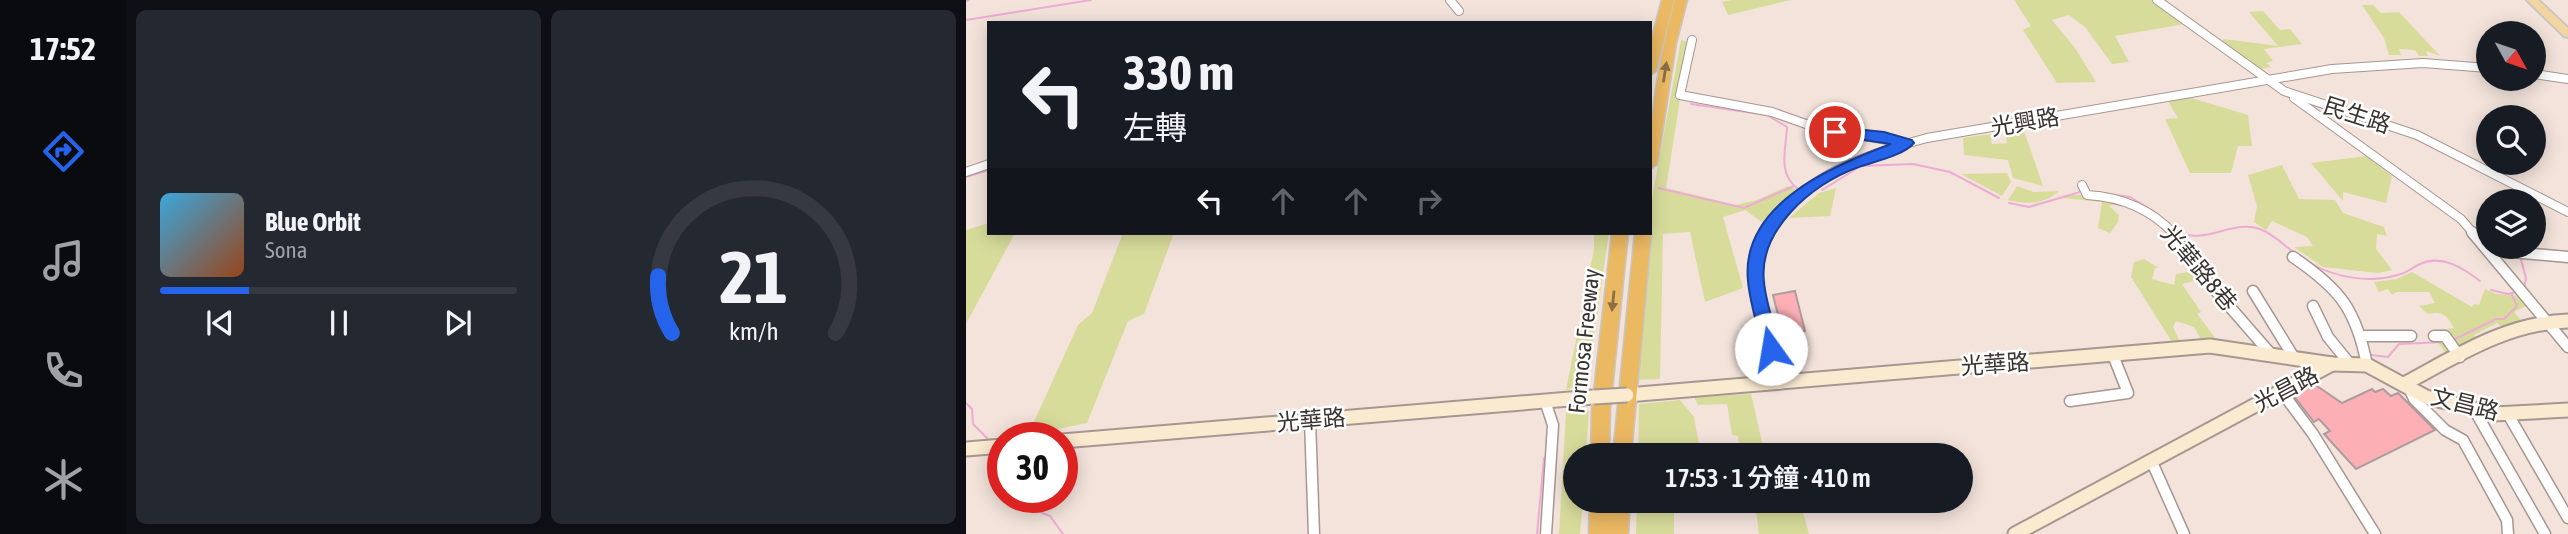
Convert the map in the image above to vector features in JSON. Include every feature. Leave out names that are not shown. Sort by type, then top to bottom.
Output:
[{"type":"highway","points":[[1652,63],[1668,0]]},
{"type":"highway","points":[[1652,152],[1670,43],[1681,0]]},
{"type":"highway","name":"Formosa Freeway","points":[[1600,443],[1601,409],[1620,235]]},
{"type":"highway","name":"Formosa Freeway","points":[[1623,443],[1643,235]]},
{"type":"highway","points":[[1599,534],[1600,513]]},
{"type":"highway","points":[[1618,534],[1619,513]]},
{"type":"main road","points":[[2532,0],[2568,34]]},
{"type":"street","points":[[1451,0],[1459,11]]},
{"type":"street","name":"民生路","points":[[2157,0],[2284,91],[2417,135],[2568,212]]},
{"type":"street","points":[[1692,40],[1680,96],[1772,112],[1785,120],[1835,132],[1884,137],[1907,143]]},
{"type":"street","name":"光興路","points":[[1779,384],[1755,280],[1762,241],[1784,208],[1807,188],[1843,167],[1907,143],[2365,63],[2412,61],[2476,66]]},
{"type":"street","points":[[2546,76],[2568,79]]},
{"type":"street","points":[[2284,91],[2461,219],[2476,236]]},
{"type":"street","points":[[966,172],[987,165]]},
{"type":"street","name":"光華路8巷","points":[[2082,185],[2087,195],[2102,195],[2130,202],[2160,221],[2177,237],[2186,257],[2211,281],[2270,353]]},
{"type":"street","points":[[2546,255],[2568,257]]},
{"type":"street","points":[[2293,257],[2343,295],[2353,308],[2367,365]]},
{"type":"street","points":[[2495,259],[2568,347]]},
{"type":"street","points":[[2253,292],[2293,356]]},
{"type":"street","points":[[2314,306],[2318,321],[2337,351],[2350,364]]},
{"type":"street","points":[[2508,534],[2507,520],[2463,440],[2445,430],[2414,399],[2406,383],[2515,329],[2546,320],[2568,321]]},
{"type":"street","points":[[2360,336],[2411,336]]},
{"type":"street","points":[[2434,337],[2448,340],[2460,357]]},
{"type":"street","name":"光華路","points":[[1078,440],[1779,384],[1866,373],[2210,346],[2332,363]]},
{"type":"street","points":[[2070,401],[2128,393],[2113,355]]},
{"type":"street","name":"光昌路","points":[[2015,534],[2332,363],[2367,365],[2406,383]]},
{"type":"street","name":"文昌路","points":[[2406,383],[2426,397],[2475,411],[2509,415],[2568,410]]},
{"type":"street","points":[[2281,391],[2314,434],[2375,534]]},
{"type":"street","points":[[1545,401],[1553,425],[1546,534]]},
{"type":"street","points":[[2475,411],[2545,534]]},
{"type":"street","points":[[2509,415],[2568,518]]},
{"type":"street","points":[[1310,420],[1314,534]]},
{"type":"street","points":[[966,449],[987,447]]},
{"type":"street","points":[[2151,460],[2184,534]]},
{"type":"green space","points":[[1791,0],[1728,15],[1722,2]]},
{"type":"green space","points":[[2014,0],[2152,0],[2185,24],[2115,36],[2129,62],[2112,64],[2085,27],[2069,15],[2052,20],[2075,48],[2096,82],[2057,83],[2023,30],[2031,26]]},
{"type":"green space","points":[[2362,5],[2373,5],[2381,13],[2399,12],[2440,56],[2426,51],[2428,56],[2419,56],[2415,50],[2399,49],[2401,55],[2389,55],[2384,38]]},
{"type":"green space","points":[[2263,11],[2280,30],[2290,29],[2302,44],[2264,49],[2273,61],[2266,63],[2271,67],[2258,70],[2220,42],[2224,39],[2278,46],[2249,12]]},
{"type":"green space","points":[[1681,40],[1689,42],[1666,188],[1736,205],[1757,200],[1788,186],[1796,189],[1762,222],[1745,210],[1723,217],[1743,288],[1705,302],[1690,232],[1663,234],[1660,379],[1634,380],[1648,235],[1652,235],[1652,198]]},
{"type":"green space","points":[[2188,97],[2248,115],[2252,146],[2238,146],[2231,173],[2190,173],[2165,119],[2178,118],[2168,101]]},
{"type":"green space","points":[[2023,128],[2043,186],[2013,178],[2008,160],[1964,155],[1963,138],[1990,134],[1992,144],[2007,143],[2004,130]]},
{"type":"green space","points":[[2366,156],[2392,176],[2386,203],[2343,192],[2343,201],[2311,163]]},
{"type":"green space","points":[[2282,165],[2299,199],[2335,200],[2343,213],[2384,227],[2387,236],[2377,234],[2376,249],[2392,270],[2378,273],[2323,267],[2294,247],[2313,246],[2307,237],[2272,221],[2266,230],[2254,222],[2257,206],[2248,175]]},
{"type":"green space","points":[[2007,173],[2011,182],[2002,196],[1961,174]]},
{"type":"green space","points":[[2017,186],[2034,192],[2059,191],[2048,199],[2035,202],[2008,200]]},
{"type":"green space","points":[[1836,188],[1830,216],[1789,218],[1819,193]]},
{"type":"green space","points":[[2083,195],[2120,203],[2109,206],[2119,215],[2118,222],[2110,233],[2098,228],[2102,202],[2063,198]]},
{"type":"green space","points":[[987,224],[987,235],[1014,235],[966,324],[966,230]]},
{"type":"green space","points":[[1122,235],[1173,235],[1144,314],[1128,321],[1087,423],[1034,422],[1078,325],[1092,313]]},
{"type":"green space","points":[[1594,235],[1609,235],[1587,383],[1566,390],[1594,249]]},
{"type":"green space","points":[[2144,259],[2159,268],[2155,268],[2152,279],[2174,285],[2176,274],[2194,271],[2202,279],[2182,284],[2201,312],[2197,314],[2217,340],[2202,341],[2194,327],[2176,321],[2173,327],[2180,342],[2172,342],[2131,277],[2134,262]]},
{"type":"green space","points":[[2412,272],[2472,307],[2474,304],[2479,305],[2485,289],[2496,294],[2522,296],[2529,304],[2514,312],[2521,320],[2505,329],[2497,323],[2474,335],[2480,341],[2448,357],[2435,338],[2442,337],[2439,330],[2454,328],[2444,315],[2428,314],[2419,306],[2435,303],[2429,292],[2397,292],[2392,295],[2388,289],[2379,292],[2374,282],[2397,279]]},
{"type":"green space","points":[[1751,394],[1762,443],[1739,443],[1738,436],[1732,435],[1727,404],[1698,405],[1694,397]]},
{"type":"green space","points":[[1680,400],[1694,417],[1699,443],[1638,443],[1639,404]]},
{"type":"green space","points":[[1589,411],[1587,443],[1564,443],[1566,412]]},
{"type":"green space","points":[[1563,464],[1563,513],[1582,513],[1580,534],[1559,534]]},
{"type":"green space","points":[[1637,513],[1674,513],[1674,534],[1636,534]]},
{"type":"green space","points":[[1756,513],[1803,513],[1809,534],[1759,534]]},
{"type":"building","points":[[1795,291],[1805,331],[1783,335],[1773,295]]},
{"type":"building","points":[[2314,384],[2342,403],[2372,389],[2375,392],[2383,389],[2391,396],[2398,393],[2435,430],[2356,469],[2324,434],[2330,431],[2319,419],[2314,422],[2293,395]]},
{"type":"waterway","points":[[966,20],[1091,0]]},
{"type":"waterway","points":[[1691,104],[1767,115],[1787,127],[1785,168],[1791,183],[1798,189]]},
{"type":"waterway","points":[[1822,190],[1861,166],[1913,164],[1950,172],[1999,198]]},
{"type":"waterway","points":[[966,177],[987,171]]},
{"type":"waterway","points":[[1658,188],[1744,208],[1794,186]]},
{"type":"waterway","points":[[2009,203],[2029,207],[2080,192]]},
{"type":"waterway","points":[[2095,192],[2130,197],[2158,214]]},
{"type":"waterway","points":[[2178,232],[2199,236],[2250,227],[2260,229],[2278,239],[2293,252]]},
{"type":"waterway","points":[[2521,259],[2526,278],[2524,288]]},
{"type":"waterway","points":[[2310,263],[2342,276],[2378,279],[2404,273],[2428,261],[2436,261],[2459,267],[2480,281]]},
{"type":"waterway","points":[[2491,290],[2511,293]]},
{"type":"waterway","points":[[2511,293],[2517,292]]},
{"type":"waterway","points":[[2453,340],[2496,319],[2504,319],[2517,306],[2511,293]]},
{"type":"waterway","points":[[2371,355],[2388,357],[2399,344],[2444,342]]},
{"type":"waterway","points":[[966,403],[972,409],[973,424],[987,438]]},
{"type":"waterway","points":[[1537,534],[1544,458]]},
{"type":"waterway","points":[[1043,513],[1050,516],[1063,534]]},
{"type":"route","points":[[1771,349],[1755,280],[1762,241],[1773,223],[1784,208],[1807,188],[1843,167],[1907,143],[1884,137],[1835,132]]}]
